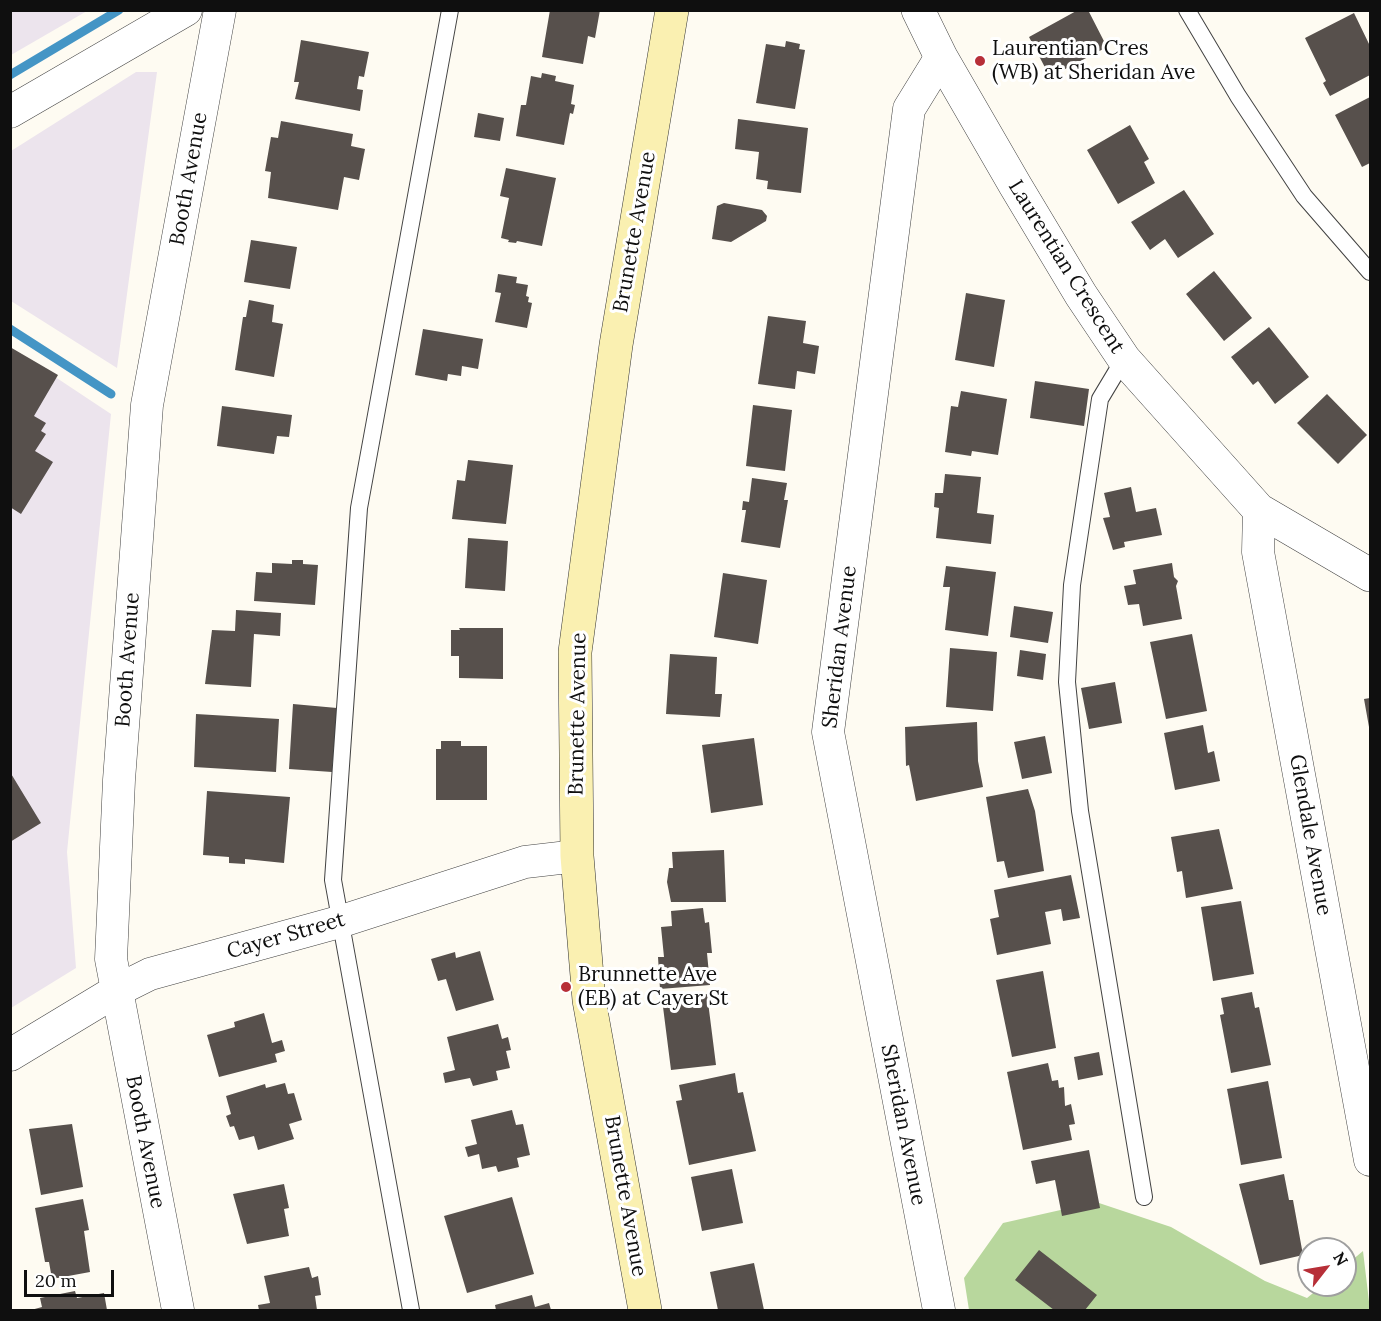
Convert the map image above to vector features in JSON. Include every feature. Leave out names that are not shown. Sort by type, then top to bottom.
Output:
[{"type":"main road","name":"Brunette Avenue","points":[[645,1311],[589,1000],[577,856],[575,652],[616,345],[672,10]]},
{"type":"street","points":[[10,112],[186,10]]},
{"type":"street","name":"Booth Avenue","points":[[178,1311],[111,959],[119,780],[147,405],[220,10]]},
{"type":"street","name":"Laurentian Crescent","points":[[918,10],[941,57],[1080,295],[1124,359],[1259,510],[1371,575]]},
{"type":"street","name":"Sheridan Avenue","points":[[939,1311],[828,732],[909,109],[941,57]]},
{"type":"street","name":"Glendale Avenue","points":[[1259,510],[1258,552],[1371,1160]]},
{"type":"street","name":"Cayer Street","points":[[10,1055],[116,991],[158,972],[339,922],[525,862],[577,856]]},
{"type":"lane","points":[[411,1311],[333,880],[359,508],[450,10]]},
{"type":"lane","points":[[1187,10],[1238,96],[1304,196],[1371,272]]},
{"type":"lane","points":[[1124,359],[1100,399],[1072,585],[1067,682],[1080,811],[1144,1197]]},
{"type":"shaded area","points":[[11,10],[87,10],[87,11],[11,55]]},
{"type":"shaded area","points":[[136,72],[157,72],[117,368],[11,301],[11,151]]},
{"type":"shaded area","points":[[10,347],[111,414],[67,852],[76,968],[11,1008]]},
{"type":"green space","points":[[1096,1202],[1171,1227],[1265,1281],[1297,1294],[1297,1297],[1307,1298],[1357,1297],[1357,1256],[1363,1251],[1370,1310],[969,1310],[964,1278],[1003,1223]]},
{"type":"building","points":[[550,10],[600,10],[595,38],[588,36],[583,64],[542,57]]},
{"type":"building","points":[[1078,10],[1088,10],[1107,47],[1050,77],[1029,37]]},
{"type":"building","points":[[1354,13],[1370,46],[1370,75],[1330,96],[1323,83],[1326,81],[1305,38]]},
{"type":"building","points":[[301,40],[369,52],[364,77],[359,76],[357,89],[363,90],[360,111],[295,99],[299,82],[294,82]]},
{"type":"building","points":[[786,41],[800,44],[799,49],[805,50],[795,109],[756,103],[766,44],[785,47]]},
{"type":"building","points":[[542,73],[556,76],[555,81],[574,85],[571,104],[575,105],[573,114],[570,113],[564,145],[516,136],[521,105],[526,105],[531,76],[541,78]]},
{"type":"building","points":[[1370,97],[1370,163],[1362,167],[1335,115]]},
{"type":"building","points":[[478,113],[504,118],[500,141],[474,137]]},
{"type":"building","points":[[738,119],[808,128],[801,193],[767,189],[768,181],[756,179],[759,152],[735,149]]},
{"type":"building","points":[[281,121],[353,134],[351,146],[365,149],[359,180],[344,177],[338,210],[268,198],[271,172],[265,171],[271,137],[278,138]]},
{"type":"building","points":[[1130,125],[1149,159],[1144,162],[1155,183],[1118,204],[1087,150]]},
{"type":"building","points":[[506,168],[556,178],[542,246],[517,241],[516,243],[508,242],[509,240],[501,238],[509,198],[500,196]]},
{"type":"building","points":[[1184,190],[1214,234],[1178,258],[1165,239],[1150,250],[1131,222]]},
{"type":"building","points":[[724,203],[762,210],[767,216],[766,221],[731,242],[712,239],[717,206]]},
{"type":"building","points":[[251,240],[297,247],[290,289],[244,282]]},
{"type":"building","points":[[1214,271],[1252,318],[1224,341],[1186,294]]},
{"type":"building","points":[[498,274],[517,277],[516,283],[528,285],[526,296],[529,297],[528,302],[532,303],[527,328],[495,322],[501,293],[495,292]]},
{"type":"building","points":[[966,293],[1005,300],[994,367],[955,360]]},
{"type":"building","points":[[249,300],[274,305],[272,322],[283,324],[274,377],[235,370],[243,317],[246,317]]},
{"type":"building","points":[[768,316],[806,321],[803,343],[819,346],[815,374],[797,371],[795,389],[758,384]]},
{"type":"building","points":[[1269,327],[1309,377],[1275,404],[1258,381],[1253,385],[1231,357]]},
{"type":"building","points":[[423,329],[483,339],[478,369],[462,366],[461,376],[448,374],[447,381],[415,375]]},
{"type":"building","points":[[10,347],[58,375],[34,416],[46,423],[41,431],[46,434],[35,451],[53,462],[21,514],[10,507]]},
{"type":"building","points":[[1035,381],[1089,389],[1084,426],[1030,418]]},
{"type":"building","points":[[961,391],[1007,399],[998,455],[972,451],[971,456],[945,452],[951,406],[958,407]]},
{"type":"building","points":[[1327,394],[1367,435],[1338,464],[1297,423]]},
{"type":"building","points":[[753,405],[792,410],[785,471],[746,466]]},
{"type":"building","points":[[222,406],[292,415],[289,437],[277,436],[274,454],[217,446]]},
{"type":"building","points":[[468,460],[513,465],[506,524],[452,519],[457,480],[465,481]]},
{"type":"building","points":[[945,474],[981,477],[977,513],[994,515],[991,544],[936,538],[939,508],[934,507],[935,493],[943,493]]},
{"type":"building","points":[[752,478],[787,483],[784,500],[788,500],[780,548],[741,542],[746,510],[742,510],[743,501],[749,502]]},
{"type":"building","points":[[1131,487],[1136,512],[1156,508],[1162,535],[1124,542],[1125,547],[1113,550],[1103,518],[1110,517],[1104,493]]},
{"type":"building","points":[[468,538],[508,541],[505,591],[465,588]]},
{"type":"building","points":[[292,560],[303,560],[303,564],[318,565],[315,605],[254,601],[256,572],[272,573],[272,563],[292,564]]},
{"type":"building","points":[[1172,563],[1174,577],[1178,581],[1176,586],[1182,619],[1143,626],[1139,604],[1128,605],[1124,586],[1136,584],[1133,570]]},
{"type":"building","points":[[946,566],[996,572],[988,636],[945,630],[950,587],[943,587]]},
{"type":"building","points":[[723,573],[767,580],[758,644],[714,637]]},
{"type":"building","points":[[1014,606],[1053,612],[1048,643],[1010,637]]},
{"type":"building","points":[[236,610],[281,613],[280,636],[254,634],[251,687],[205,684],[212,630],[235,631]]},
{"type":"building","points":[[459,628],[503,628],[503,679],[459,678],[459,656],[451,656],[451,630],[460,630]]},
{"type":"building","points":[[1192,634],[1207,711],[1166,719],[1150,642]]},
{"type":"building","points":[[950,648],[997,652],[993,711],[946,707]]},
{"type":"building","points":[[1020,650],[1046,654],[1043,680],[1017,676]]},
{"type":"building","points":[[670,654],[717,657],[715,694],[722,694],[720,717],[666,714]]},
{"type":"building","points":[[1115,682],[1122,723],[1089,729],[1081,688]]},
{"type":"building","points":[[1370,698],[1370,727],[1369,727],[1364,699]]},
{"type":"building","points":[[293,704],[337,708],[332,772],[289,769]]},
{"type":"building","points":[[196,714],[279,719],[276,772],[194,767]]},
{"type":"building","points":[[977,722],[978,761],[983,787],[916,801],[909,765],[906,766],[905,727]]},
{"type":"building","points":[[1203,725],[1208,753],[1214,751],[1220,781],[1175,790],[1164,733]]},
{"type":"building","points":[[1045,736],[1052,773],[1022,779],[1014,742]]},
{"type":"building","points":[[754,738],[763,805],[711,813],[702,745]]},
{"type":"building","points":[[441,741],[461,741],[461,746],[487,746],[487,800],[436,800],[436,749],[441,749]]},
{"type":"building","points":[[10,772],[41,823],[10,842]]},
{"type":"building","points":[[1028,789],[1035,811],[1044,871],[1008,878],[1004,861],[997,862],[986,797]]},
{"type":"building","points":[[207,791],[290,797],[284,863],[245,859],[245,864],[229,863],[229,857],[203,855]]},
{"type":"building","points":[[1219,829],[1233,889],[1186,898],[1182,871],[1177,872],[1171,837]]},
{"type":"building","points":[[724,850],[726,902],[671,902],[667,882],[669,868],[673,868],[672,852]]},
{"type":"building","points":[[1071,875],[1080,918],[1063,921],[1061,909],[1045,912],[1051,944],[997,955],[990,919],[999,917],[994,890]]},
{"type":"building","points":[[1241,901],[1254,974],[1213,981],[1201,907]]},
{"type":"building","points":[[703,908],[705,923],[709,922],[712,953],[707,953],[710,985],[660,989],[658,957],[664,957],[661,927],[672,926],[671,911]]},
{"type":"building","points":[[480,951],[494,1000],[456,1011],[446,979],[438,981],[431,959],[455,952],[456,958]]},
{"type":"building","points":[[1043,971],[1056,1048],[1012,1057],[996,980]]},
{"type":"building","points":[[1252,992],[1255,1008],[1259,1007],[1271,1065],[1231,1073],[1220,1015],[1224,1014],[1221,998]]},
{"type":"building","points":[[707,994],[716,1065],[671,1070],[662,999]]},
{"type":"building","points":[[264,1013],[272,1043],[282,1040],[285,1051],[275,1054],[277,1062],[219,1077],[207,1035],[235,1027],[234,1022]]},
{"type":"building","points":[[498,1024],[502,1039],[508,1037],[511,1050],[506,1051],[510,1068],[496,1071],[498,1080],[473,1086],[470,1078],[445,1083],[443,1073],[455,1070],[447,1037]]},
{"type":"building","points":[[1099,1052],[1103,1075],[1078,1080],[1074,1057]]},
{"type":"building","points":[[1048,1063],[1052,1081],[1058,1080],[1059,1088],[1064,1087],[1065,1106],[1071,1104],[1075,1124],[1069,1125],[1072,1140],[1023,1150],[1007,1072]]},
{"type":"building","points":[[735,1073],[738,1093],[743,1092],[756,1151],[689,1165],[676,1101],[682,1100],[679,1085]]},
{"type":"building","points":[[1268,1081],[1282,1158],[1241,1165],[1227,1089]]},
{"type":"building","points":[[285,1083],[288,1094],[294,1093],[302,1120],[289,1124],[294,1139],[258,1150],[254,1136],[239,1140],[234,1126],[230,1127],[226,1116],[231,1114],[226,1096],[265,1084],[266,1088]]},
{"type":"building","points":[[512,1110],[516,1125],[523,1124],[530,1155],[517,1158],[519,1167],[498,1172],[496,1166],[482,1169],[479,1154],[468,1157],[465,1147],[477,1144],[471,1120]]},
{"type":"building","points":[[72,1124],[83,1187],[41,1195],[29,1129]]},
{"type":"building","points":[[1089,1150],[1100,1208],[1062,1216],[1055,1180],[1036,1184],[1031,1161]]},
{"type":"building","points":[[732,1169],[743,1223],[702,1231],[691,1177]]},
{"type":"building","points":[[1284,1174],[1289,1200],[1293,1200],[1300,1237],[1297,1237],[1297,1256],[1260,1265],[1239,1184]]},
{"type":"building","points":[[284,1184],[289,1208],[284,1209],[289,1236],[247,1244],[233,1194]]},
{"type":"building","points":[[512,1197],[534,1274],[467,1293],[444,1216]]},
{"type":"building","points":[[83,1199],[89,1230],[84,1231],[90,1272],[52,1279],[49,1262],[45,1262],[35,1208]]},
{"type":"building","points":[[1039,1250],[1097,1295],[1085,1310],[1054,1310],[1015,1280]]},
{"type":"building","points":[[754,1263],[764,1310],[718,1310],[710,1272]]},
{"type":"building","points":[[309,1267],[312,1278],[318,1276],[321,1295],[315,1296],[317,1310],[259,1310],[258,1305],[270,1303],[264,1276]]},
{"type":"building","points":[[75,1291],[77,1298],[104,1293],[107,1310],[31,1310],[42,1307],[40,1298]]},
{"type":"building","points":[[532,1295],[535,1307],[549,1303],[551,1310],[496,1310],[495,1305]]},
{"type":"waterway","points":[[10,75],[119,10]]},
{"type":"waterway","points":[[10,329],[111,394]]},
{"type":"place","name":"Laurentian Cres (WB) at Sheridan Ave","points":[[980,61]]},
{"type":"place","name":"Brunnette Ave (EB) at Cayer St","points":[[566,987]]}]
